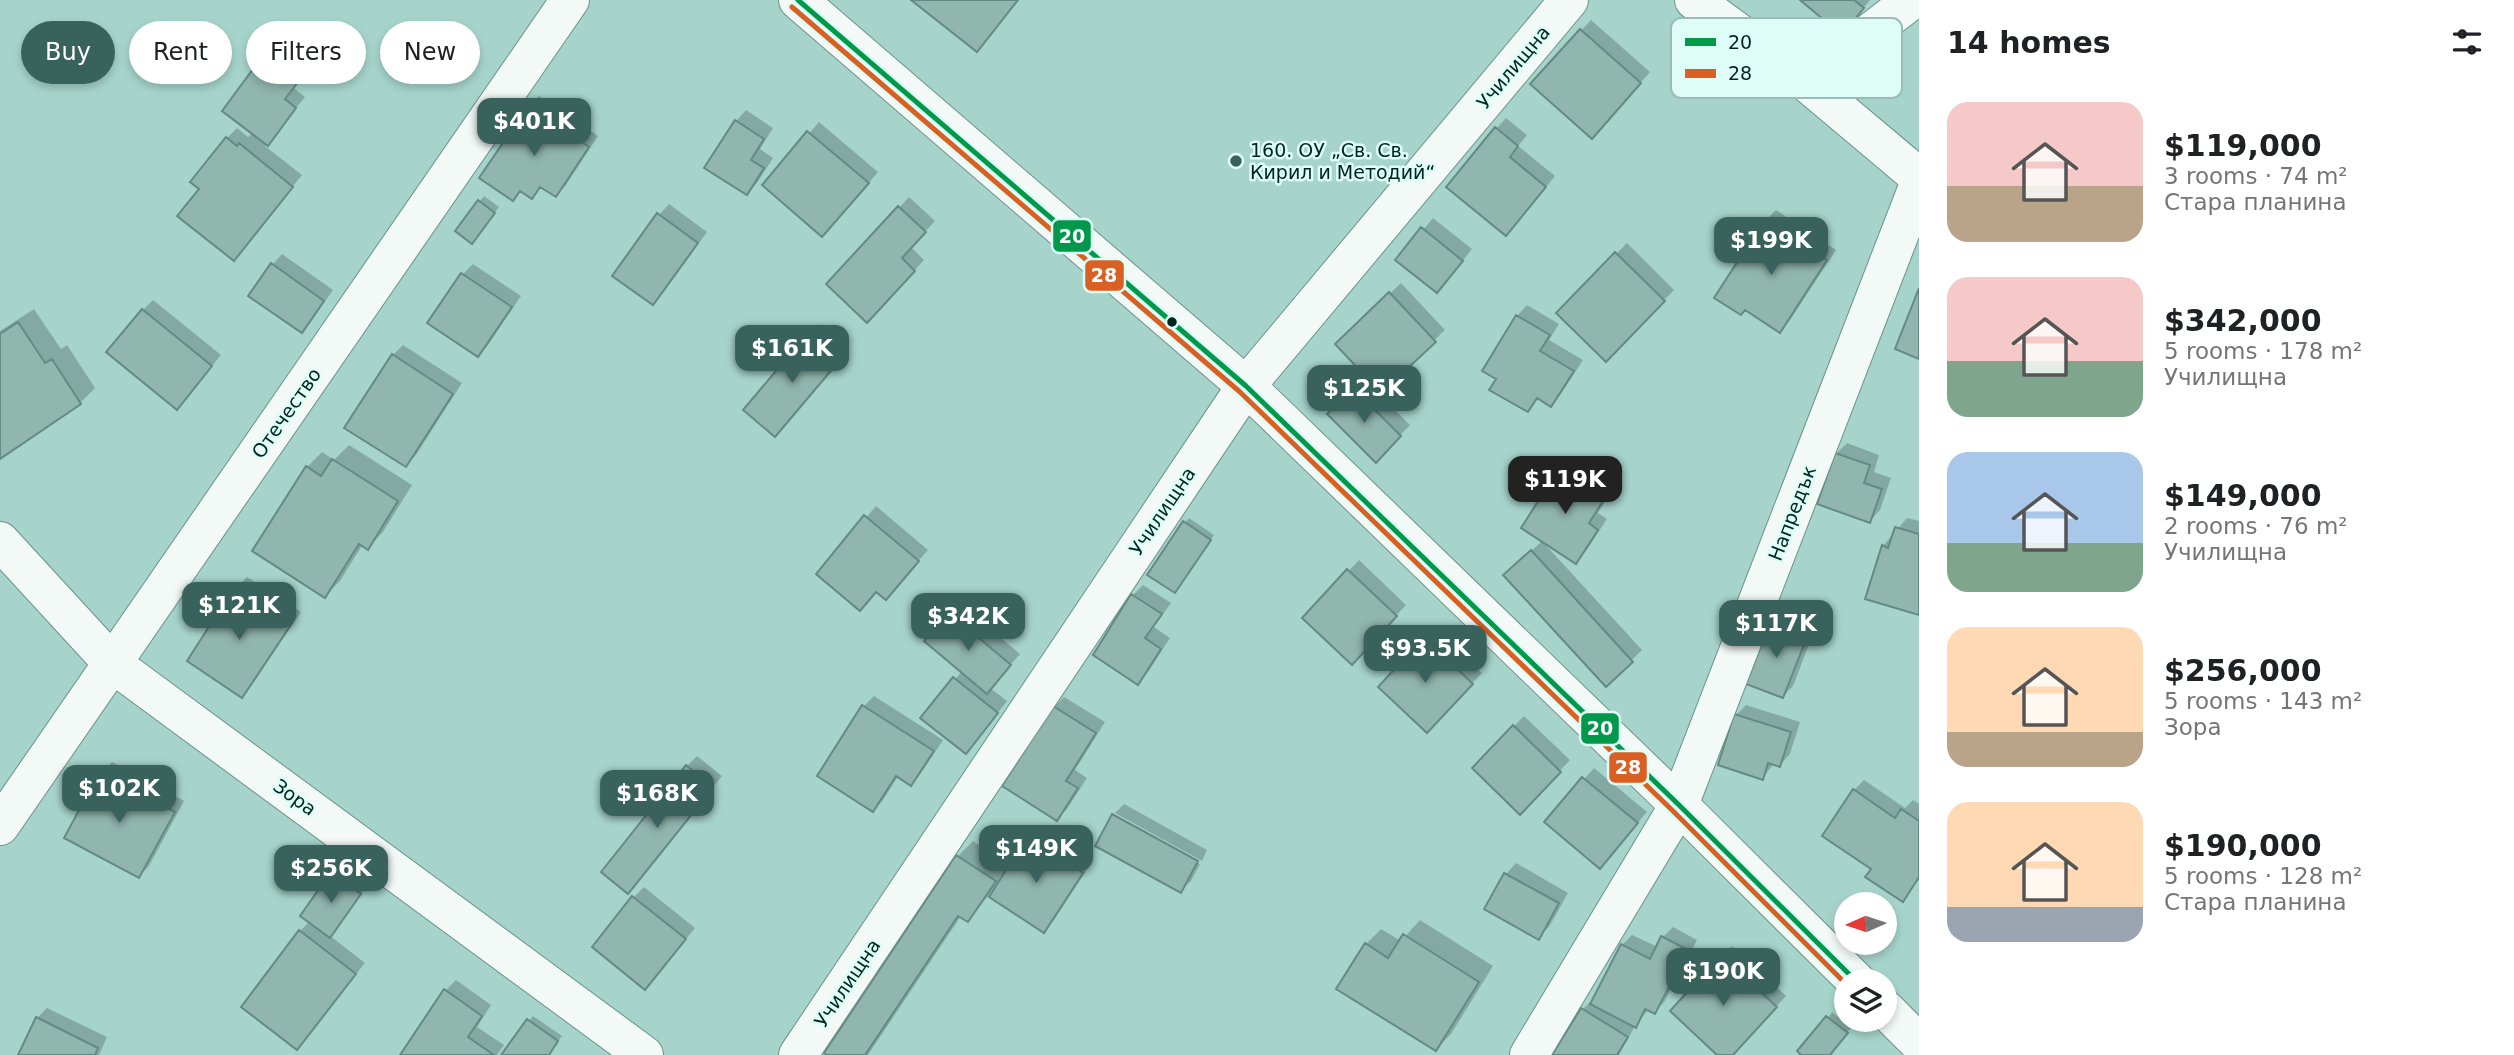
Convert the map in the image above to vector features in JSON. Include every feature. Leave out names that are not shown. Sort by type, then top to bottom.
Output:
[{"type":"street","name":"Отечество","points":[[0,826],[570,0]]},
{"type":"street","points":[[798,0],[1246,386],[1679,805],[1844,969]]},
{"type":"street","name":"Училищна","points":[[798,1055],[1246,386],[1569,0]]},
{"type":"street","points":[[1694,0],[1719,18]]},
{"type":"street","points":[[1889,18],[1912,0]]},
{"type":"street","points":[[1825,98],[1919,177]]},
{"type":"street","name":"Напредък","points":[[1529,1055],[1679,805],[1919,184]]},
{"type":"street","name":"Зора","points":[[0,541],[113,664],[644,1055]]},
{"type":"street","points":[[1897,1021],[1919,1043]]},
{"type":"building","points":[[911,0],[1018,0],[977,52]]},
{"type":"building","points":[[1800,0],[1854,0],[1864,8],[1856,18],[1822,18]]},
{"type":"building","points":[[1580,29],[1641,83],[1592,139],[1530,84]]},
{"type":"building","points":[[246,78],[246,84],[297,84],[285,99],[296,108],[268,146],[222,111]]},
{"type":"building","points":[[528,106],[589,147],[556,197],[540,187],[532,199],[520,191],[513,201],[479,178]]},
{"type":"building","points":[[735,120],[764,139],[751,160],[764,168],[747,195],[704,168]]},
{"type":"building","points":[[1495,127],[1518,146],[1510,157],[1546,187],[1506,236],[1446,187]]},
{"type":"building","points":[[807,131],[869,183],[822,237],[762,185]]},
{"type":"building","points":[[226,137],[237,146],[239,143],[293,187],[234,261],[177,216],[199,189],[190,182]]},
{"type":"building","points":[[478,200],[495,213],[472,244],[455,231]]},
{"type":"building","points":[[898,206],[926,232],[902,258],[915,271],[867,323],[826,284]]},
{"type":"building","points":[[657,213],[698,243],[653,305],[612,276]]},
{"type":"building","points":[[1765,219],[1827,260],[1780,333],[1745,310],[1741,315],[1714,298]]},
{"type":"building","points":[[1421,227],[1463,261],[1437,293],[1395,260]]},
{"type":"building","points":[[1615,252],[1665,301],[1606,362],[1556,313]]},
{"type":"building","points":[[271,263],[324,301],[302,333],[248,296]]},
{"type":"building","points":[[461,273],[512,307],[478,357],[427,323]]},
{"type":"building","points":[[1919,288],[1919,359],[1895,349]]},
{"type":"building","points":[[1389,292],[1436,342],[1381,393],[1335,344]]},
{"type":"building","points":[[142,309],[212,366],[177,410],[106,352]]},
{"type":"building","points":[[1516,315],[1550,335],[1540,351],[1574,371],[1551,407],[1537,398],[1528,412],[1489,390],[1496,379],[1482,371]]},
{"type":"building","points":[[18,322],[45,363],[52,359],[81,404],[0,459],[0,334]]},
{"type":"building","points":[[808,333],[840,360],[775,437],[743,410]]},
{"type":"building","points":[[392,354],[453,394],[406,467],[344,428]]},
{"type":"building","points":[[1353,388],[1401,436],[1376,463],[1327,414]]},
{"type":"building","points":[[1835,453],[1870,465],[1864,483],[1882,489],[1870,523],[1817,504]]},
{"type":"building","points":[[332,459],[398,501],[368,550],[359,544],[325,598],[252,551],[306,466],[321,476]]},
{"type":"building","points":[[1559,468],[1605,498],[1589,523],[1598,530],[1576,564],[1521,528]]},
{"type":"building","points":[[864,515],[919,561],[886,600],[876,592],[860,611],[816,574]]},
{"type":"building","points":[[1183,521],[1211,540],[1175,593],[1147,575]]},
{"type":"building","points":[[1895,527],[1919,534],[1919,615],[1865,599],[1882,545],[1888,548]]},
{"type":"building","points":[[1531,550],[1633,662],[1606,687],[1503,575]]},
{"type":"building","points":[[1347,569],[1397,616],[1352,665],[1302,618]]},
{"type":"building","points":[[235,586],[292,623],[242,698],[187,661]]},
{"type":"building","points":[[1131,594],[1162,614],[1145,638],[1161,649],[1138,685],[1093,655]]},
{"type":"building","points":[[948,612],[1011,665],[987,694],[924,641]]},
{"type":"building","points":[[1770,622],[1807,637],[1783,698],[1746,684]]},
{"type":"building","points":[[1424,637],[1473,684],[1427,733],[1378,687]]},
{"type":"building","points":[[953,677],[998,713],[966,754],[920,718]]},
{"type":"building","points":[[862,705],[934,751],[911,786],[896,776],[873,812],[817,776]]},
{"type":"building","points":[[1053,706],[1096,733],[1066,781],[1078,788],[1057,821],[1002,786]]},
{"type":"building","points":[[1734,714],[1791,732],[1780,767],[1768,763],[1763,780],[1718,765]]},
{"type":"building","points":[[1513,725],[1561,772],[1520,815],[1472,768]]},
{"type":"building","points":[[686,765],[713,788],[628,894],[601,872]]},
{"type":"building","points":[[100,771],[175,812],[139,878],[64,838]]},
{"type":"building","points":[[1582,777],[1638,823],[1600,869],[1544,822]]},
{"type":"building","points":[[1853,789],[1895,818],[1901,809],[1919,821],[1919,877],[1903,902],[1897,898],[1897,892],[1888,892],[1865,877],[1871,869],[1822,836]]},
{"type":"building","points":[[1112,814],[1198,861],[1181,893],[1095,846]]},
{"type":"building","points":[[1027,837],[1083,873],[1044,933],[989,897]]},
{"type":"building","points":[[956,855],[996,881],[968,922],[958,916],[865,1055],[827,1055],[824,1053]]},
{"type":"building","points":[[331,872],[361,894],[330,938],[300,916]]},
{"type":"building","points":[[1504,873],[1559,903],[1539,940],[1484,909]]},
{"type":"building","points":[[632,896],[686,939],[645,990],[592,947]]},
{"type":"building","points":[[299,930],[356,974],[297,1050],[241,1007]]},
{"type":"building","points":[[1403,934],[1479,982],[1436,1051],[1336,989],[1365,943],[1388,958]]},
{"type":"building","points":[[1661,936],[1688,950],[1655,1014],[1645,1009],[1636,1028],[1590,1004],[1621,944],[1650,959]]},
{"type":"building","points":[[1721,955],[1777,1007],[1733,1055],[1717,1055],[1670,1011]]},
{"type":"building","points":[[444,989],[482,1016],[468,1037],[494,1055],[400,1055]]},
{"type":"building","points":[[1581,1008],[1628,1037],[1617,1055],[1552,1055]]},
{"type":"building","points":[[1826,1016],[1834,1022],[1834,1032],[1848,1033],[1830,1055],[1801,1055],[1797,1051]]},
{"type":"building","points":[[36,1017],[98,1048],[95,1055],[18,1055]]},
{"type":"building","points":[[527,1019],[558,1041],[549,1055],[501,1055]]},
{"type":"transit line","name":"20","points":[[798,0],[1246,386],[1679,805],[1844,969]]},
{"type":"transit line","name":"28","points":[[792,7],[1240,392],[1673,811],[1834,972]]},
{"type":"place","name":"160. ОУ „Св. Св. Кирил и Методий“","points":[[1236,161]]}]
